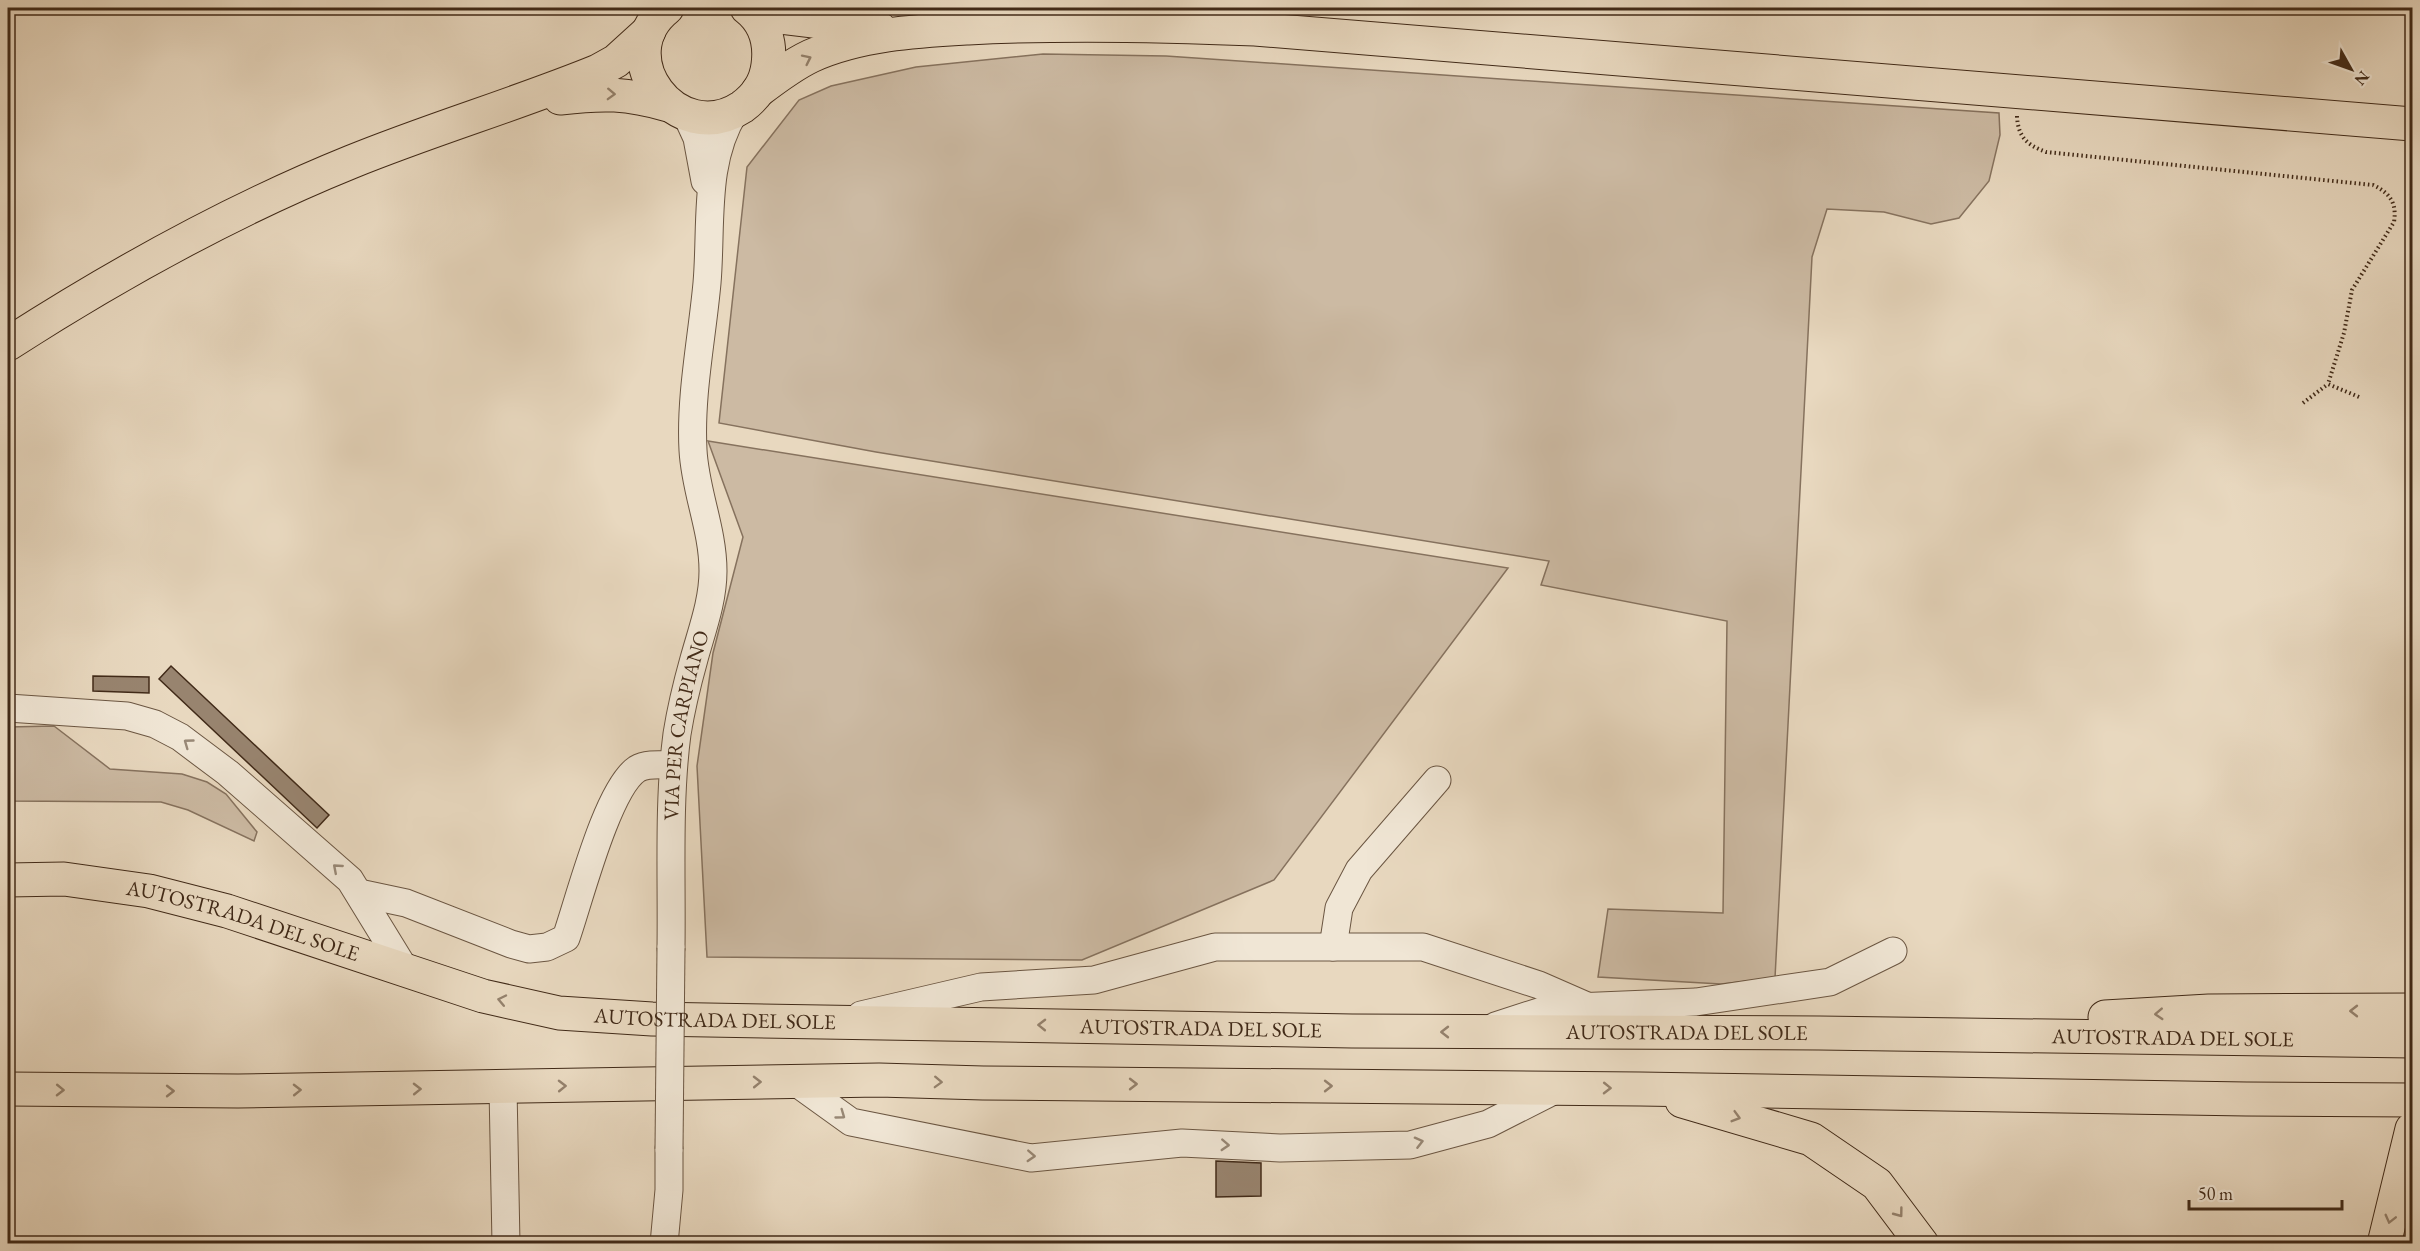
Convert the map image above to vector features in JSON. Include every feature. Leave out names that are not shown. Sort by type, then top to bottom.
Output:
[{"type":"main road","points":[[751,11],[915,32]]},
{"type":"main road","points":[[747,101],[767,72],[770,52],[766,32],[751,11]]},
{"type":"main road","points":[[658,19],[644,51],[646,71],[655,90],[677,109]]},
{"type":"main road","points":[[8,344],[70,304],[204,228],[349,163],[598,71],[619,58],[658,19]]},
{"type":"main road","points":[[490,110],[601,93],[628,94],[711,117],[747,101],[795,65],[812,56],[864,40],[915,32],[1006,26],[1168,26],[1255,29],[2412,124]]},
{"type":"main road","points":[[2163,104],[2258,128],[2412,143]]},
{"type":"main road","name":"AUTOSTRADA DEL SOLE","points":[[8,880],[64,879],[149,891],[227,911],[483,996],[559,1013],[652,1019],[1480,1032],[1819,1033],[2412,1041]]},
{"type":"main road","points":[[1819,1033],[2209,1011],[2412,1010]]},
{"type":"main road","points":[[8,1089],[238,1091],[879,1080],[2412,1100]]},
{"type":"main road","points":[[1640,1089],[1811,1139],[1877,1184],[1922,1244]]},
{"type":"main road","points":[[2246,1099],[2412,1108]]},
{"type":"main road","points":[[2384,1244],[2409,1141]]},
{"type":"street","name":"VIA PER CARPIANO","points":[[664,1244],[669,1190],[674,765],[683,703],[708,612],[713,573],[711,537],[697,481],[693,452],[693,425],[717,152],[726,126],[747,101]]},
{"type":"street","name":"VIA PER CARPIANO","points":[[677,109],[697,138],[710,212]]},
{"type":"street","points":[[8,708],[127,716],[155,724],[180,737],[228,772],[338,869],[359,893],[404,968]]},
{"type":"street","points":[[359,893],[406,903],[529,949],[558,944],[566,938],[608,813],[629,776],[639,768],[656,764],[674,765]]},
{"type":"street","points":[[1333,947],[1339,908],[1359,870],[1437,780]]},
{"type":"street","points":[[832,1021],[981,987],[1094,980],[1215,947],[1423,947],[1539,985],[1587,1006],[1625,1032]]},
{"type":"street","points":[[1480,1032],[1551,1008],[1696,1002],[1830,982],[1893,951]]},
{"type":"street","points":[[794,1081],[851,1122],[1031,1158],[1182,1143],[1280,1148],[1410,1145],[1488,1124],[1559,1088]]},
{"type":"street","points":[[503,1088],[506,1244]]},
{"type":"path","points":[[2019,92],[2018,130],[2022,139],[2033,148],[2046,152],[2373,185],[2384,191],[2396,210],[2394,222],[2352,290],[2344,333],[2328,384],[2303,403]]},
{"type":"path","points":[[2328,384],[2358,397]]},
{"type":"shaded area","points":[[1043,54],[1166,56],[1999,113],[2000,135],[1989,181],[1959,218],[1931,224],[1884,212],[1827,209],[1812,257],[1775,978],[1721,984],[1598,977],[1608,909],[1723,913],[1727,621],[1541,585],[1549,561],[876,452],[719,423],[747,167],[799,100],[831,86],[916,67]]},
{"type":"shaded area","points":[[708,441],[1508,568],[1274,880],[1082,960],[707,957],[697,766],[713,653],[743,537]]},
{"type":"shaded area","points":[[54,726],[110,769],[182,774],[207,782],[226,794],[257,832],[254,841],[188,810],[161,802],[8,801],[8,727]]},
{"type":"building","points":[[171,666],[329,815],[317,828],[159,679]]},
{"type":"building","points":[[93,676],[149,677],[149,693],[93,691]]},
{"type":"building","points":[[1216,1161],[1261,1163],[1261,1196],[1216,1197]]}]
